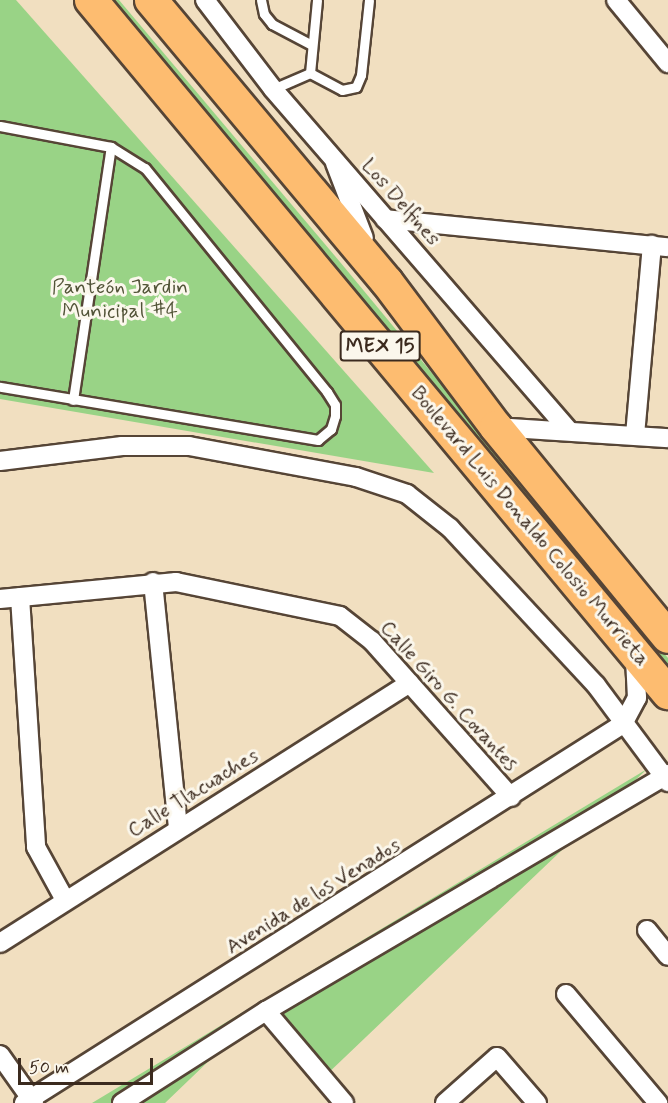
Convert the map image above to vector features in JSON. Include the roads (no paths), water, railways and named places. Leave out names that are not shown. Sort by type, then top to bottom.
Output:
[{"type":"highway","name":"Boulevard Luis Donaldo Colosio Murrieta","points":[[91,0],[634,649],[668,693]]},
{"type":"highway","name":"Boulevard Luis Donaldo Colosio Murrieta","points":[[151,0],[387,282],[496,427],[668,637]]},
{"type":"street","name":"Los Delfines","points":[[205,0],[273,89],[568,430]]},
{"type":"street","points":[[616,0],[668,63]]},
{"type":"street","points":[[333,158],[357,225],[387,282]]},
{"type":"street","points":[[385,219],[660,246],[635,435]]},
{"type":"street","points":[[496,427],[668,438]]},
{"type":"street","points":[[0,461],[122,446],[189,446],[356,477],[407,494],[458,537],[596,685],[623,724],[666,777],[266,1011],[122,1103]]},
{"type":"street","points":[[153,582],[178,828]]},
{"type":"street","name":"Calle Giro G. Covantes","points":[[0,599],[153,582],[196,585],[339,616],[372,640],[511,797]]},
{"type":"street","points":[[20,597],[36,847],[65,900]]},
{"type":"street","points":[[623,724],[637,698],[634,649]]},
{"type":"street","name":"Calle Tlacuaches","points":[[0,943],[410,682]]},
{"type":"street","name":"Avenida de los Venados","points":[[30,1102],[623,724]]},
{"type":"street","points":[[647,930],[668,956]]},
{"type":"street","points":[[566,994],[658,1103]]},
{"type":"street","points":[[266,1011],[344,1103]]},
{"type":"street","points":[[0,1055],[30,1102]]},
{"type":"street","points":[[445,1103],[497,1057],[537,1103]]},
{"type":"lane","points":[[261,0],[264,14],[272,24],[312,45]]},
{"type":"lane","points":[[310,73],[317,0]]},
{"type":"lane","points":[[310,73],[342,90],[356,87],[361,75],[369,0]]},
{"type":"lane","points":[[273,89],[310,73]]},
{"type":"lane","points":[[0,126],[111,147],[145,168],[327,392],[335,405],[335,416],[331,429],[318,440],[0,387]]},
{"type":"lane","points":[[73,400],[111,147]]},
{"type":"park label","name":"Panteón Jardin Municipal #4","points":[[120,299]]}]
